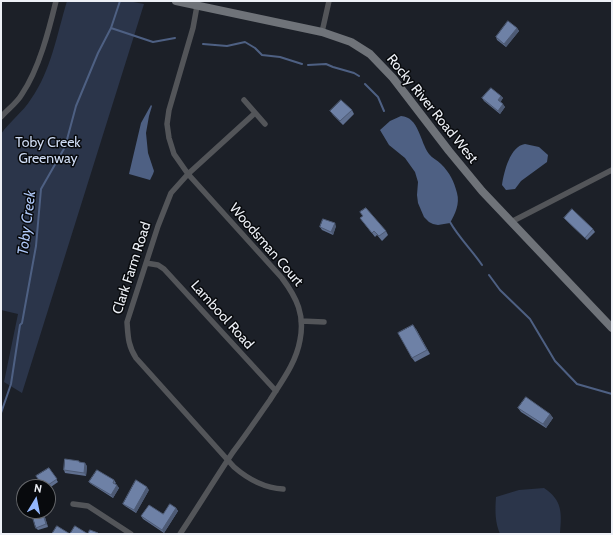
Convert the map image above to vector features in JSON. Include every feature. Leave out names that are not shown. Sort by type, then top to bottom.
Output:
[{"type":"street","points":[[1,117],[18,100],[29,83],[40,55],[56,1]]},
{"type":"street","name":"Rocky River Road West","points":[[176,1],[322,32],[351,42],[370,54],[406,94],[463,169],[511,222],[612,328]]},
{"type":"street","points":[[322,32],[329,1]]},
{"type":"street","name":"Woodsman Court","points":[[180,534],[288,372],[298,351],[301,339],[299,307],[294,294],[282,278],[188,174],[174,154],[169,138],[167,124],[171,99],[193,28],[197,6]]},
{"type":"street","points":[[244,100],[265,124]]},
{"type":"street","name":"Clark Farm Road","points":[[255,113],[188,174],[174,189],[167,200],[127,322],[130,350],[228,460],[242,474],[254,482],[265,486],[283,489]]},
{"type":"street","points":[[511,222],[612,170]]},
{"type":"street","name":"Lambool Road","points":[[146,263],[158,265],[164,269],[276,391]]},
{"type":"street","points":[[301,321],[324,322]]},
{"type":"street","points":[[73,504],[88,506],[131,534]]},
{"type":"green space","name":"Toby Creek Greenway","points":[[67,1],[128,1],[144,4],[22,393],[4,382],[18,314],[1,310],[1,134],[28,104],[44,77],[53,52]]},
{"type":"green space","points":[[544,488],[554,497],[560,507],[560,533],[500,534],[496,516],[496,497],[519,490]]},
{"type":"shaded area","points":[[151,105],[146,133],[148,153],[154,171],[150,180],[129,174],[141,123]]},
{"type":"shaded area","points":[[401,116],[407,117],[412,121],[429,154],[444,167],[453,181],[458,201],[450,223],[438,225],[433,224],[424,217],[418,203],[418,182],[415,172],[405,158],[389,145],[380,130],[390,121]]},
{"type":"shaded area","points":[[525,144],[539,147],[548,155],[547,162],[521,181],[515,189],[506,190],[502,185],[504,173],[509,160],[515,149]]},
{"type":"building","points":[[508,21],[517,28],[504,44],[496,37]]},
{"type":"building","points":[[491,88],[501,96],[498,100],[503,104],[498,111],[482,98]]},
{"type":"building","points":[[341,100],[352,110],[340,121],[330,111]]},
{"type":"building","points":[[366,208],[386,231],[379,236],[374,231],[372,233],[360,218],[363,216],[360,212]]},
{"type":"building","points":[[572,209],[593,229],[585,238],[564,218]]},
{"type":"building","points":[[323,219],[335,223],[331,232],[320,227]]},
{"type":"building","points":[[413,325],[427,350],[412,358],[398,333]]},
{"type":"building","points":[[526,397],[550,414],[543,424],[518,408]]},
{"type":"building","points":[[65,459],[85,463],[84,473],[64,470]]},
{"type":"building","points":[[49,468],[57,479],[38,479],[36,476]]},
{"type":"building","points":[[97,470],[114,480],[113,483],[117,485],[111,495],[89,482]]},
{"type":"building","points":[[136,480],[147,487],[134,510],[123,504]]},
{"type":"building","points":[[170,504],[176,508],[162,530],[141,516],[149,505],[163,514]]},
{"type":"building","points":[[33,519],[44,519],[46,524],[36,528]]},
{"type":"building","points":[[57,526],[70,534],[52,534]]},
{"type":"building","points":[[75,526],[88,534],[70,534]]},
{"type":"building","points":[[90,530],[98,533],[98,534],[88,534]]},
{"type":"waterway","name":"Toby Creek","points":[[1,413],[11,384],[20,325],[22,323],[36,246],[41,189],[65,147],[76,106],[98,53],[111,28],[120,1]]},
{"type":"waterway","points":[[111,28],[153,42],[175,38]]},
{"type":"waterway","points":[[203,44],[227,46],[245,42],[255,48],[262,55],[280,57],[302,64]]},
{"type":"waterway","points":[[308,65],[326,64],[359,76]]},
{"type":"waterway","points":[[365,84],[378,97],[384,111]]},
{"type":"waterway","points":[[450,222],[482,265]]},
{"type":"waterway","points":[[489,275],[500,290],[530,319],[555,361],[577,384],[612,394]]}]
